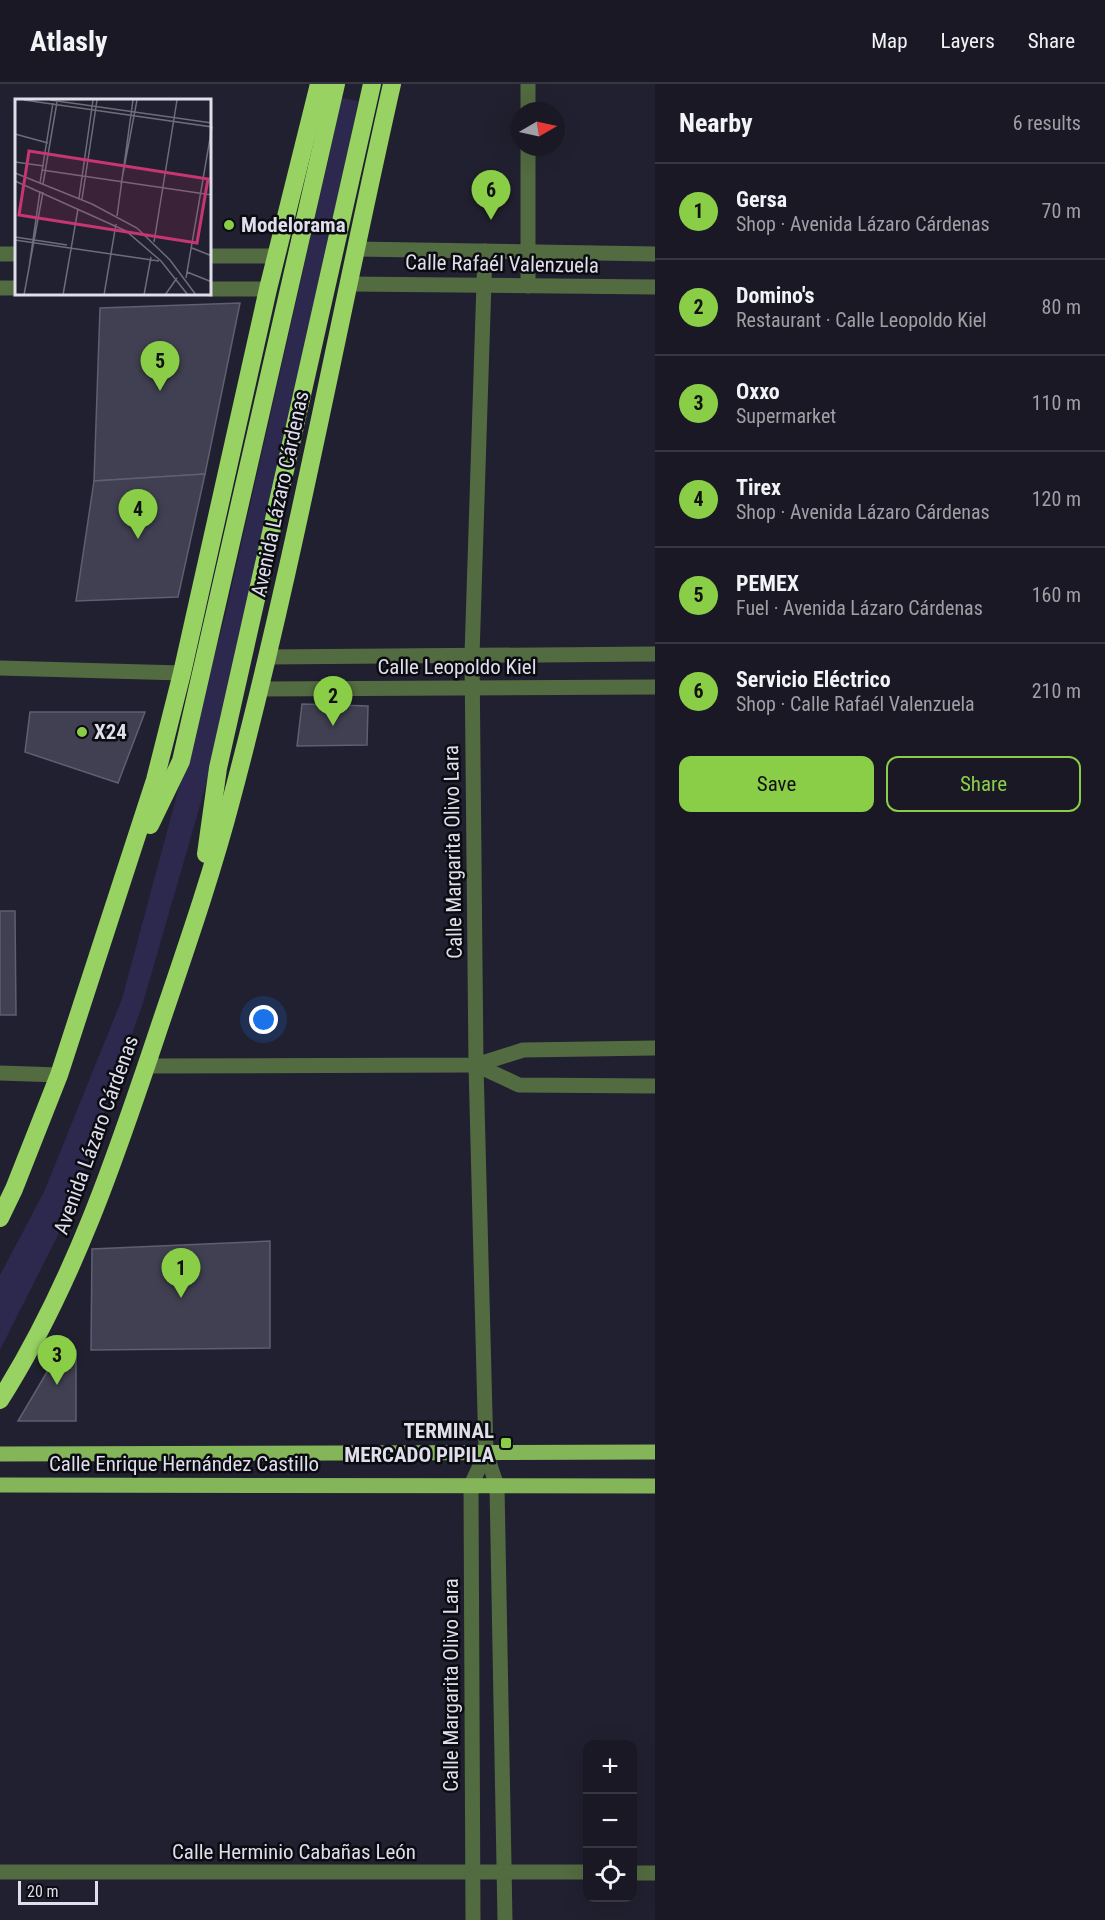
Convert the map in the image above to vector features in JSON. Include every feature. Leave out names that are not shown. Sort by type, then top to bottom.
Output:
[{"type":"highway","name":"Avenida Lázaro Cárdenas","points":[[0,1218],[14,1190],[59,1075],[155,780],[182,673],[268,289],[319,84]]},
{"type":"highway","name":"Avenida Lázaro Cárdenas","points":[[123,881],[181,761],[336,84]]},
{"type":"highway","name":"Avenida Lázaro Cárdenas","points":[[198,910],[218,768],[371,84]]},
{"type":"highway","points":[[371,84],[380,93],[385,113]]},
{"type":"highway","name":"Avenida Lázaro Cárdenas","points":[[0,1400],[24,1362],[103,1191],[198,910],[230,804],[260,689],[392,84]]},
{"type":"main road","name":"Calle Enrique Hernández Castillo","points":[[0,1454],[655,1452]]},
{"type":"main road","name":"Calle Enrique Hernández Castillo","points":[[0,1485],[655,1486]]},
{"type":"street","points":[[528,84],[528,102]]},
{"type":"street","points":[[528,156],[528,286]]},
{"type":"street","name":"Calle Rafaél Valenzuela","points":[[356,249],[655,254]]},
{"type":"street","name":"Calle Margarita Olivo Lara","points":[[485,251],[472,655],[476,1065],[486,1453],[497,1486],[505,1920]]},
{"type":"street","points":[[212,256],[276,256]]},
{"type":"street","name":"Calle Rafaél Valenzuela","points":[[348,284],[655,286]]},
{"type":"street","points":[[212,289],[268,289]]},
{"type":"street","name":"Calle Leopoldo Kiel","points":[[267,657],[655,654]]},
{"type":"street","points":[[0,668],[182,673]]},
{"type":"street","name":"Calle Leopoldo Kiel","points":[[260,689],[655,687]]},
{"type":"street","points":[[146,1066],[476,1065],[523,1050],[655,1048]]},
{"type":"street","points":[[476,1065],[519,1085],[655,1086]]},
{"type":"street","points":[[0,1073],[59,1075]]},
{"type":"street","name":"Calle Margarita Olivo Lara","points":[[473,1920],[471,1485],[486,1453]]},
{"type":"street","name":"Calle Herminio Cabañas León","points":[[0,1872],[583,1872]]},
{"type":"street","points":[[637,1873],[655,1873]]},
{"type":"shaded area","points":[[342,98],[358,101],[252,625],[143,1003],[69,1213],[0,1350],[0,1275],[44,1192],[122,999],[225,616]]},
{"type":"building","points":[[240,303],[205,474],[94,481],[100,308]]},
{"type":"building","points":[[205,474],[178,597],[76,601],[94,481]]},
{"type":"building","points":[[302,704],[368,706],[367,745],[297,746]]},
{"type":"building","name":"X24","points":[[30,712],[145,712],[118,783],[25,752]]},
{"type":"building","points":[[0,911],[15,911],[16,1015],[0,1015]]},
{"type":"building","points":[[270,1241],[270,1348],[91,1350],[92,1249]]},
{"type":"building","points":[[60,1350],[76,1350],[76,1421],[18,1421]]},
{"type":"place","name":"Servicio Eléctrico","points":[[491,220]]},
{"type":"place","name":"Modelorama","points":[[229,225]]},
{"type":"place","name":"PEMEX","points":[[160,391]]},
{"type":"place","name":"Tirex","points":[[138,539]]},
{"type":"place","name":"Domino's","points":[[333,726]]},
{"type":"place","name":"X24","points":[[82,732]]},
{"type":"place","name":"Gersa","points":[[181,1298]]},
{"type":"place","name":"Oxxo","points":[[57,1385]]},
{"type":"place","name":"TERMINAL MERCADO PIPILA","points":[[506,1443]]}]
